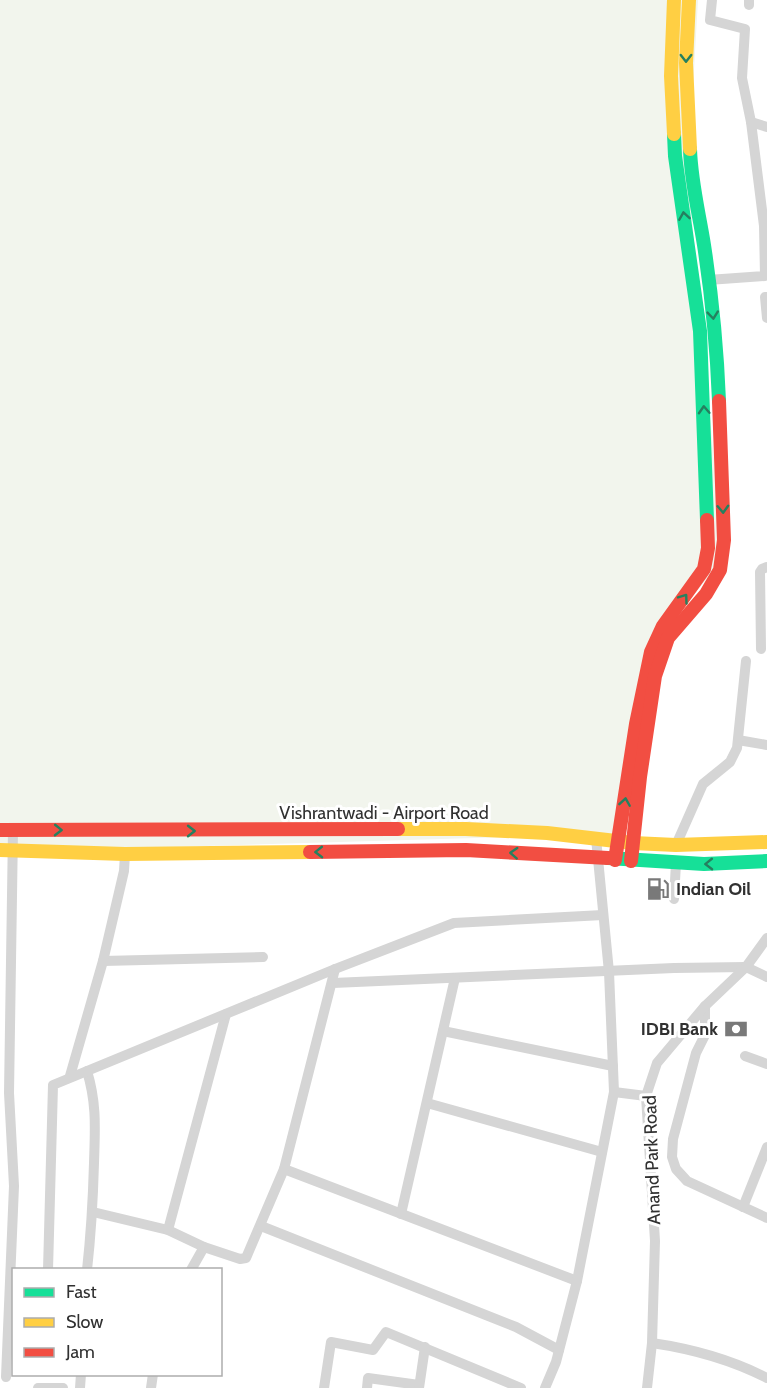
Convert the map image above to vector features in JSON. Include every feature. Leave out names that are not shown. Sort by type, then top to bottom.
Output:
[{"type":"street","points":[[615,860],[636,724],[651,652],[663,626],[704,569],[708,549],[700,331],[675,156],[672,76],[674,0]]},
{"type":"street","points":[[631,861],[655,676],[664,648],[677,626],[713,584],[723,559],[717,358],[708,280],[691,171],[686,63],[689,0]]},
{"type":"street","points":[[708,280],[765,276],[765,227],[751,122],[742,78],[745,29],[710,20],[712,0]]},
{"type":"street","points":[[751,122],[767,127]]},
{"type":"street","points":[[767,297],[765,297],[767,318]]},
{"type":"street","points":[[761,649],[760,572],[767,567]]},
{"type":"street","points":[[676,845],[703,784],[730,762],[737,748],[746,661]]},
{"type":"street","points":[[738,740],[767,745]]},
{"type":"street","name":"Vishrantwadi - Airport Road","points":[[7,830],[466,829],[547,833],[633,843],[676,845],[767,842]]},
{"type":"street","points":[[6,1377],[14,1186],[9,1093],[7,830]]},
{"type":"street","points":[[545,1388],[559,1350],[577,1281],[614,1092],[609,972],[596,838]]},
{"type":"street","name":"Vishrantwadi - Airport Road","points":[[7,850],[125,854],[466,850],[676,863],[767,861]]},
{"type":"street","points":[[70,1076],[103,961],[124,871],[125,854]]},
{"type":"street","points":[[674,899],[676,863]]},
{"type":"street","points":[[48,1268],[53,1085],[70,1076],[454,923],[603,915]]},
{"type":"street","name":"Anand Park Road","points":[[647,1388],[652,1344],[655,1241],[646,1096],[657,1063],[705,1006],[746,967],[767,938]]},
{"type":"street","points":[[103,961],[263,957]]},
{"type":"street","points":[[333,983],[746,967],[767,977]]},
{"type":"street","points":[[93,1212],[168,1230],[204,1247],[246,1258],[284,1169],[335,969]]},
{"type":"street","points":[[401,1214],[455,978]]},
{"type":"street","points":[[705,1006],[705,1035],[696,1053],[673,1139],[672,1157],[676,1169],[687,1181],[767,1218]]},
{"type":"street","points":[[168,1230],[226,1014]]},
{"type":"street","points":[[443,1031],[613,1066]]},
{"type":"street","points":[[746,1056],[767,1064]]},
{"type":"street","points":[[87,1071],[94,1093],[95,1118],[93,1212],[87,1268]]},
{"type":"street","points":[[614,1092],[646,1096]]},
{"type":"street","points":[[427,1103],[602,1152]]},
{"type":"street","points":[[743,1207],[767,1147]]},
{"type":"street","points":[[284,1169],[577,1281]]},
{"type":"street","points":[[261,1226],[516,1327],[559,1350]]},
{"type":"street","points":[[192,1268],[204,1247]]},
{"type":"street","points":[[201,1268],[204,1247]]},
{"type":"street","points":[[324,1388],[331,1342],[373,1350],[386,1332],[521,1388]]},
{"type":"street","points":[[652,1344],[681,1347],[717,1356],[742,1365],[767,1378]]},
{"type":"street","points":[[367,1388],[368,1378],[414,1386],[425,1347]]},
{"type":"street","points":[[38,1388],[63,1388]]},
{"type":"shaded area","points":[[0,0],[698,0],[688,175],[723,559],[669,625],[617,834],[0,852]]},
{"type":"traffic: fast","points":[[674,134],[675,156],[700,331],[707,520]]},
{"type":"traffic: fast","points":[[690,149],[712,304],[719,401]]},
{"type":"traffic: fast","points":[[608,858],[704,864],[767,861]]},
{"type":"traffic: slow","points":[[674,0],[671,76],[674,134]]},
{"type":"traffic: slow","points":[[689,0],[686,63],[690,149]]},
{"type":"traffic: slow","points":[[398,829],[466,829],[547,833],[633,843],[676,845],[767,842]]},
{"type":"traffic: slow","points":[[0,850],[125,854],[310,852]]},
{"type":"traffic: jam","points":[[631,861],[640,777],[655,676],[668,638],[706,594],[720,570],[724,540],[719,401]]},
{"type":"traffic: jam","points":[[615,860],[636,724],[651,652],[663,626],[704,569],[708,548],[707,520]]},
{"type":"traffic: jam","points":[[0,830],[398,829]]},
{"type":"traffic: jam","points":[[310,852],[466,850],[608,858]]},
{"type":"place","name":"Indian Oil","points":[[658,889]]},
{"type":"place","name":"IDBI Bank","points":[[736,1029]]}]
